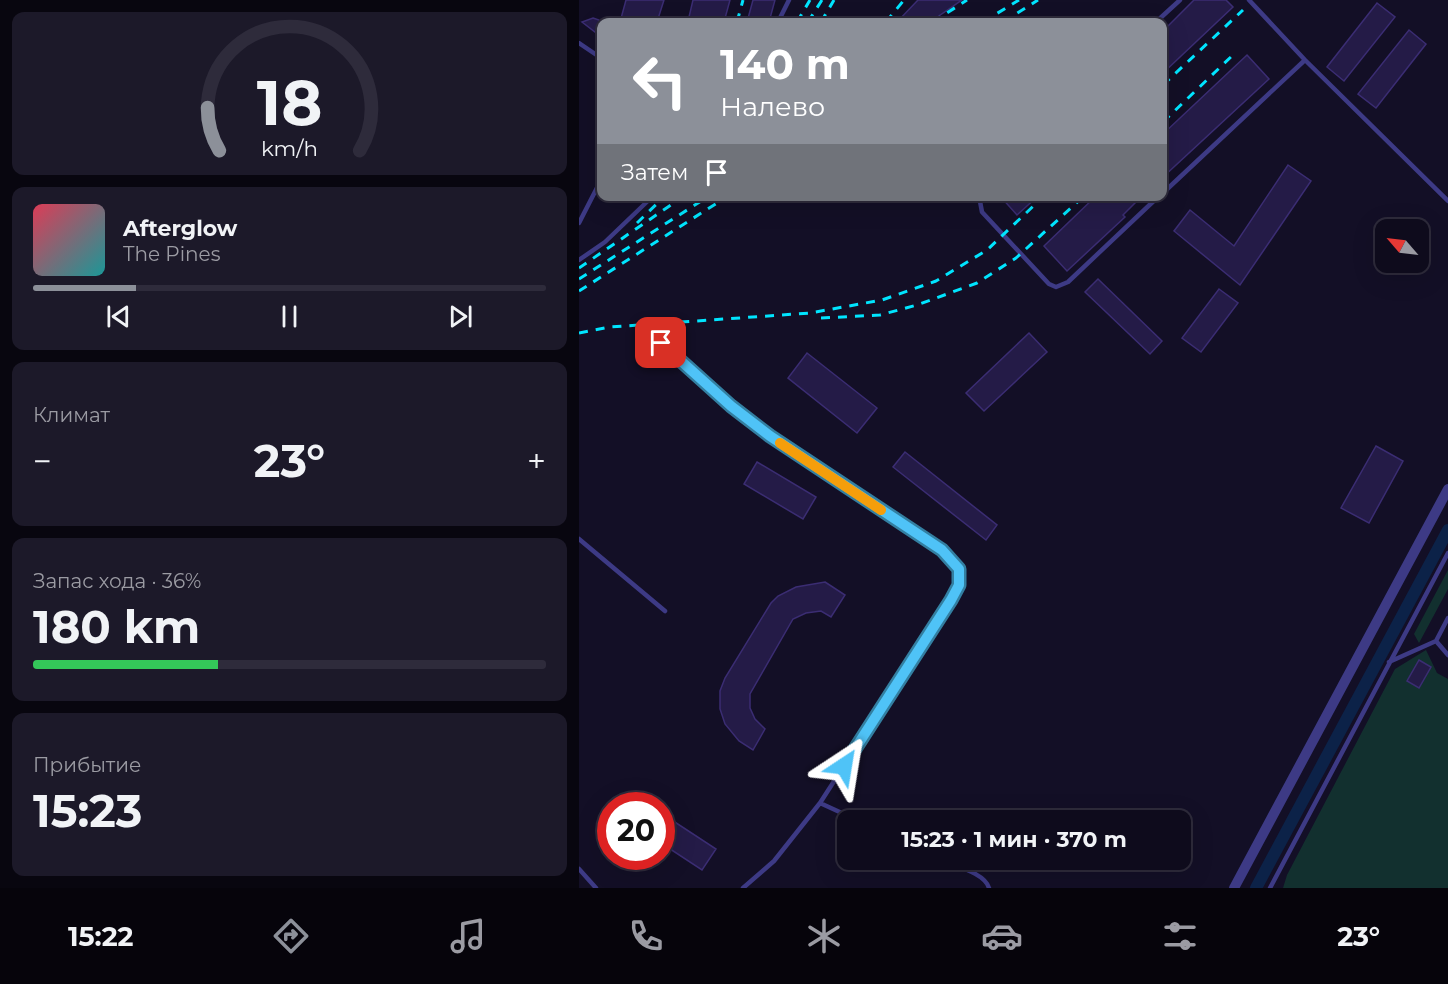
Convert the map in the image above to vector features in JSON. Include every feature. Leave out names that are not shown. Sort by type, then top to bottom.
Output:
[{"type":"street","points":[[1234,888],[1448,489]]},
{"type":"lane","points":[[780,18],[789,0]]},
{"type":"lane","points":[[1160,18],[1180,0]]},
{"type":"lane","points":[[1249,0],[1305,60],[1448,201]]},
{"type":"lane","points":[[579,43],[597,55]]},
{"type":"lane","points":[[1167,189],[1305,60]]},
{"type":"lane","points":[[579,224],[597,188]]},
{"type":"lane","points":[[579,260],[605,242],[648,201]]},
{"type":"lane","points":[[980,201],[982,212],[1049,284],[1056,287],[1068,282],[1154,201]]},
{"type":"lane","points":[[661,343],[731,406],[770,436],[942,550],[959,569],[959,585],[951,600],[820,803],[774,861],[743,888]]},
{"type":"lane","points":[[579,539],[665,611]]},
{"type":"lane","points":[[1270,888],[1448,553]]},
{"type":"lane","points":[[1389,662],[1435,641],[1448,618]]},
{"type":"lane","points":[[1435,641],[1448,655]]},
{"type":"lane","points":[[820,803],[837,811]]},
{"type":"lane","points":[[579,869],[596,888]]},
{"type":"lane","points":[[964,870],[987,882],[989,888]]},
{"type":"green space","points":[[1448,570],[1448,589],[1419,643],[1414,634]]},
{"type":"green space","points":[[1426,650],[1437,673],[1448,679],[1448,888],[1283,888],[1287,875],[1395,669]]},
{"type":"building","points":[[626,0],[664,0],[658,18],[621,18]]},
{"type":"building","points":[[693,0],[730,0],[725,18],[689,17]]},
{"type":"building","points":[[753,0],[775,0],[770,18],[748,18]]},
{"type":"building","points":[[918,0],[962,0],[936,18],[901,18]]},
{"type":"building","points":[[1194,0],[1226,0],[1233,7],[1167,69],[1167,27]]},
{"type":"building","points":[[1377,3],[1395,17],[1344,81],[1327,67]]},
{"type":"building","points":[[593,18],[597,19],[597,30],[595,32],[582,22]]},
{"type":"building","points":[[1409,30],[1426,44],[1376,108],[1358,94]]},
{"type":"building","points":[[1247,55],[1269,79],[1167,173],[1167,130]]},
{"type":"building","points":[[1288,165],[1311,181],[1240,285],[1174,231],[1190,210],[1234,246]]},
{"type":"building","points":[[1004,201],[1032,201],[1017,215]]},
{"type":"building","points":[[1091,201],[1137,201],[1123,215],[1125,217],[1067,271],[1044,246]]},
{"type":"building","points":[[1098,279],[1162,341],[1150,354],[1085,292]]},
{"type":"building","points":[[1219,289],[1238,303],[1201,352],[1182,338]]},
{"type":"building","points":[[1029,333],[1047,352],[984,411],[966,393]]},
{"type":"building","points":[[807,353],[877,408],[857,433],[788,378]]},
{"type":"building","points":[[1376,446],[1403,461],[1369,523],[1341,508]]},
{"type":"building","points":[[905,452],[997,525],[986,540],[893,467]]},
{"type":"building","points":[[757,462],[816,497],[803,519],[744,484]]},
{"type":"building","points":[[825,582],[845,595],[831,617],[821,611],[806,613],[793,619],[750,694],[750,708],[755,719],[765,729],[753,750],[739,741],[725,724],[720,709],[720,691],[725,678],[771,603],[778,596],[796,587]]},
{"type":"building","points":[[1419,660],[1431,667],[1419,688],[1407,681]]},
{"type":"building","points":[[675,822],[716,849],[702,870],[675,852]]},
{"type":"waterway","points":[[1256,888],[1448,530]]},
{"type":"railway","points":[[738,18],[743,0]]},
{"type":"railway","points":[[799,18],[810,0]]},
{"type":"railway","points":[[811,18],[822,0]]},
{"type":"railway","points":[[823,18],[834,0]]},
{"type":"railway","points":[[889,18],[904,0]]},
{"type":"railway","points":[[939,18],[967,0]]},
{"type":"railway","points":[[990,18],[1019,0]]},
{"type":"railway","points":[[1009,18],[1038,0]]},
{"type":"railway","points":[[1167,81],[1243,10]]},
{"type":"railway","points":[[1167,118],[1235,53]]},
{"type":"railway","points":[[637,223],[660,201]]},
{"type":"railway","points":[[579,268],[677,201]]},
{"type":"railway","points":[[579,279],[701,201]]},
{"type":"railway","points":[[579,291],[720,201]]},
{"type":"railway","points":[[579,333],[610,327],[810,313],[882,300],[936,281],[987,250],[1039,201]]},
{"type":"railway","points":[[821,318],[880,315],[917,305],[977,283],[1016,258],[1079,201]]},
{"type":"slow traffic","points":[[780,443],[881,510]]},
{"type":"route","points":[[661,343],[731,406],[770,436],[942,550],[959,569],[959,585],[951,600],[844,766]]}]
